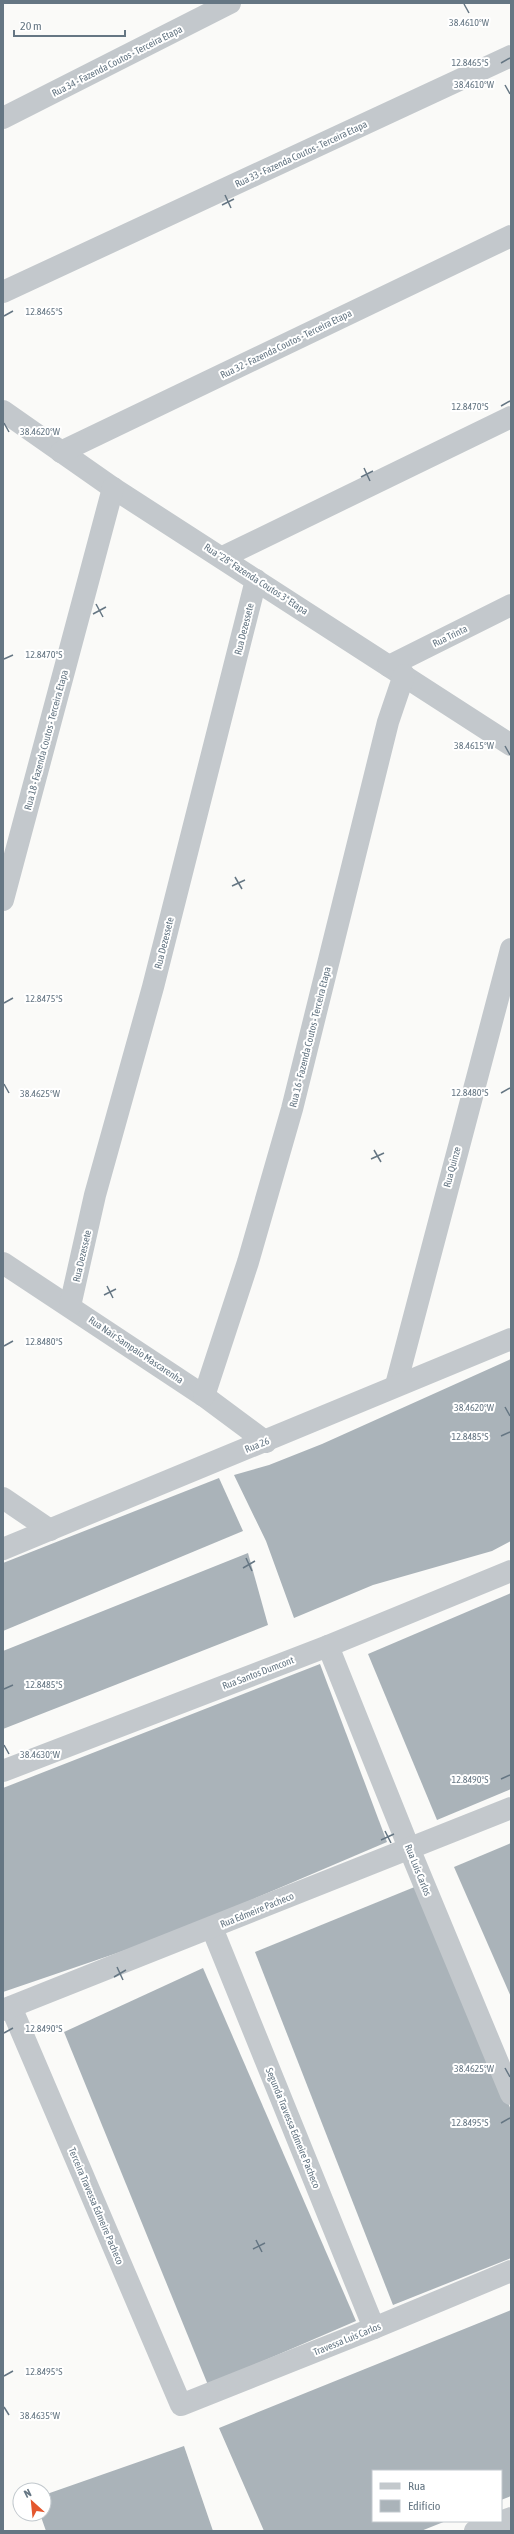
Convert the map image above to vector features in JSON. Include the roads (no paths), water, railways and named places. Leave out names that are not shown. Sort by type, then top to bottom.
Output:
[{"type":"street","name":"Rua 34 - Fazenda Coutos - Terceira Etapa","points":[[3,118],[230,3]]},
{"type":"street","name":"Rua 33 - Fazenda Coutos - Terceira Etapa","points":[[3,292],[511,56]]},
{"type":"street","name":"Rua 32 - Fazenda Coutos - Terceira Etapa","points":[[60,452],[511,236]]},
{"type":"street","name":"Rua \"28\" Fazenda Coutos 3ª Etapa","points":[[3,411],[113,488],[223,557],[256,580],[511,745]]},
{"type":"street","points":[[223,557],[511,417]]},
{"type":"street","name":"Rua 18 - Fazenda Coutos - Terceira Etapa","points":[[3,900],[113,488]]},
{"type":"street","name":"Rua Dezessete","points":[[70,1306],[99,1180],[153,987],[256,580]]},
{"type":"street","name":"Rua Trinta","points":[[396,671],[511,606]]},
{"type":"street","name":"Rua 16 - Fazenda Coutos - Terceira Etapa","points":[[204,1396],[248,1262],[292,1109],[388,722],[396,671]]},
{"type":"street","name":"Rua Quinze","points":[[396,1385],[429,1253],[511,949]]},
{"type":"street","name":"Rua Nair Sampaio Mascarenha","points":[[3,1263],[204,1396],[266,1442]]},
{"type":"street","name":"Rua 26","points":[[3,1549],[266,1442],[396,1385],[511,1339]]},
{"type":"street","points":[[3,1498],[50,1530]]},
{"type":"street","name":"Rua Santos Dumcont","points":[[3,1771],[328,1646],[511,1571]]},
{"type":"street","name":"Rua Luis Carlos","points":[[328,1646],[409,1848],[511,2094]]},
{"type":"street","name":"Rua Edmeire Pacheco","points":[[7,2009],[511,1808]]},
{"type":"street","name":"Segunda Travessa Edmeire Pacheco","points":[[212,1928],[374,2328]]},
{"type":"street","name":"Terceira Travessa Edmeire Pacheco","points":[[7,2009],[181,2405]]},
{"type":"street","name":"Travessa Luis Carlos","points":[[181,2405],[374,2328],[511,2271]]},
{"type":"street","points":[[475,2531],[500,2522]]}]
